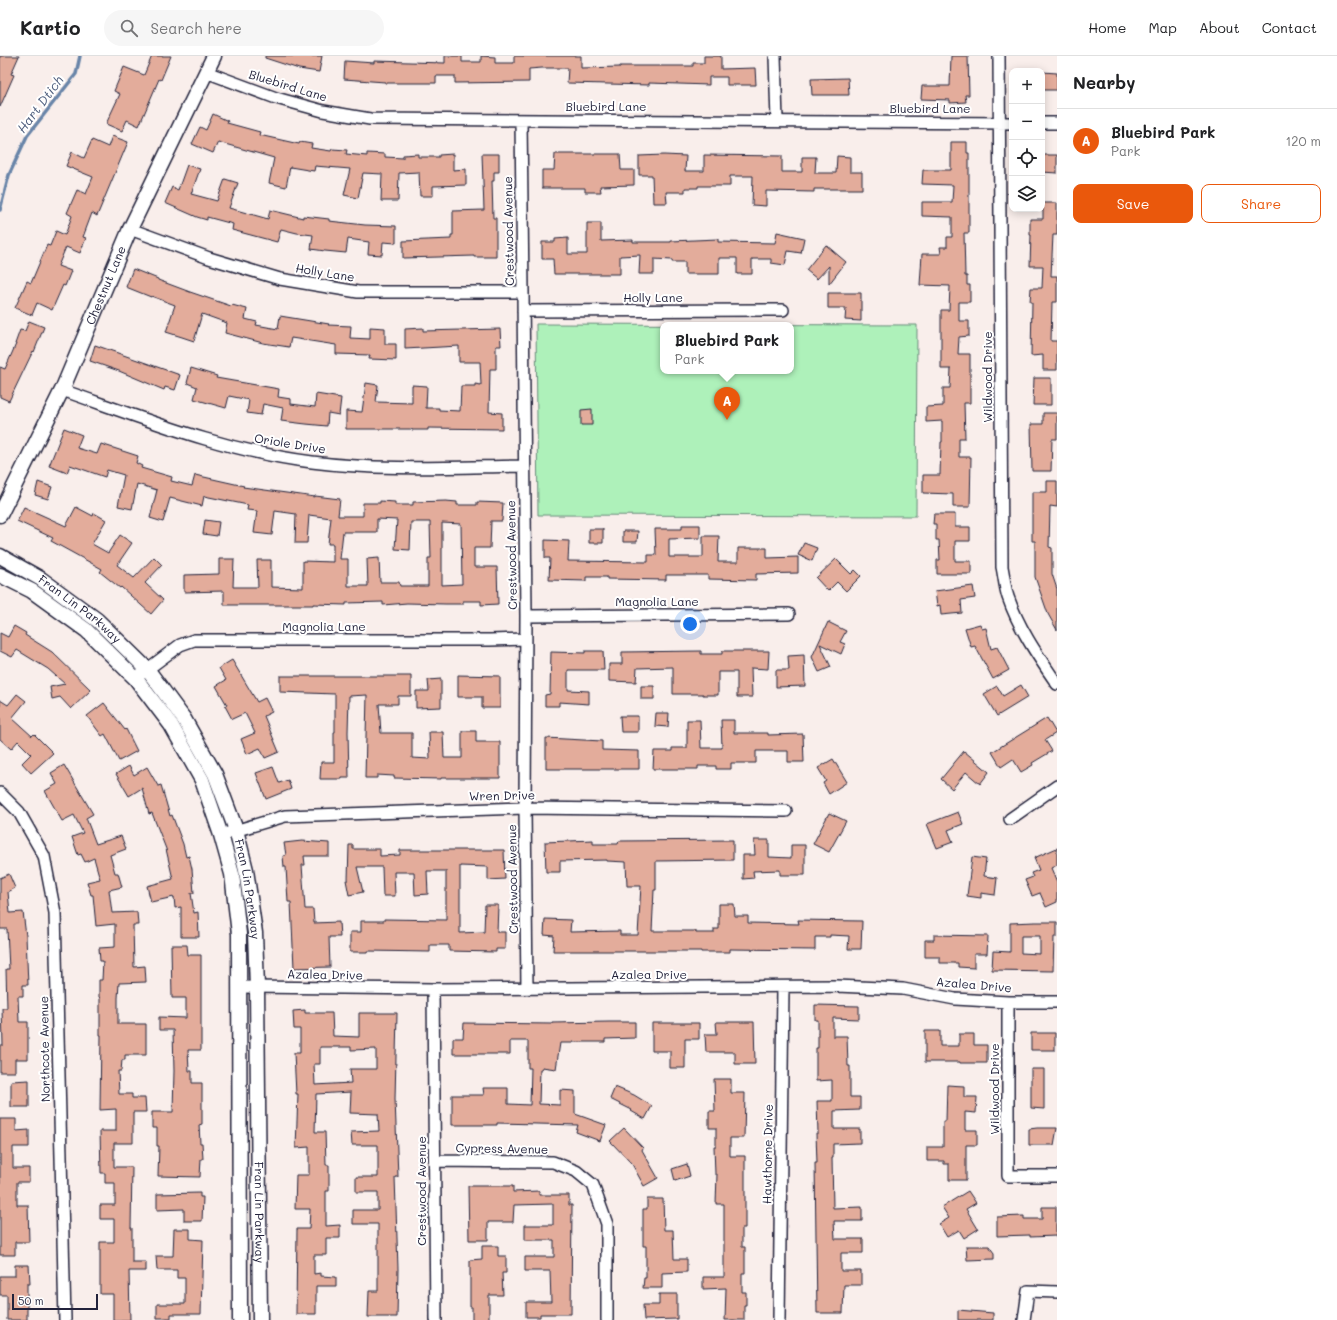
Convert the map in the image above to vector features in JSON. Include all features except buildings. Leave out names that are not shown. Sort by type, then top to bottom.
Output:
[{"type":"street","name":"Chestnut Lane","points":[[0,515],[62,390],[130,229],[214,56]]},
{"type":"street","points":[[775,56],[777,121]]},
{"type":"street","name":"Wildwood Drive","points":[[999,56],[1002,566],[1008,596],[1019,624],[1033,649],[1057,684]]},
{"type":"street","name":"Bluebird Lane","points":[[206,72],[276,98],[323,111],[370,118],[1009,123]]},
{"type":"street","name":"Crestwood Avenue","points":[[520,120],[526,616],[525,808],[527,989]]},
{"type":"street","points":[[1045,123],[1057,123]]},
{"type":"street","name":"Holly Lane","points":[[130,229],[209,258],[280,279],[358,292],[523,292]]},
{"type":"street","name":"Holly Lane","points":[[523,311],[783,310]]},
{"type":"street","name":"Oriole Drive","points":[[62,390],[182,433],[239,449],[312,462],[392,468],[524,466]]},
{"type":"street","name":"Fran Lin Parkway","points":[[0,556],[41,579],[97,620],[147,669],[192,732],[214,774],[236,830],[246,870],[255,933],[258,987],[260,1320]]},
{"type":"street","name":"Fran Lin Parkway","points":[[0,575],[32,591],[86,630],[136,679],[171,725],[202,780],[221,835],[232,874],[239,934],[240,1320]]},
{"type":"street","name":"Magnolia Lane","points":[[526,616],[789,614]]},
{"type":"street","name":"Magnolia Lane","points":[[136,679],[180,645],[194,640],[525,639]]},
{"type":"street","points":[[1010,819],[1057,786]]},
{"type":"street","name":"Northcote Avenue","points":[[0,793],[19,812],[44,856],[55,913],[65,1320]]},
{"type":"street","name":"Wren Drive","points":[[221,835],[285,816],[525,808],[786,811]]},
{"type":"street","name":"Azalea Drive","points":[[240,987],[527,989],[783,988],[836,986],[903,989],[955,999],[1008,1002],[1057,1002]]},
{"type":"street","name":"Hawthorne Drive","points":[[779,1320],[783,988]]},
{"type":"street","name":"Crestwood Avenue","points":[[433,989],[436,1320]]},
{"type":"street","name":"Wildwood Drive","points":[[1008,1002],[1008,1176],[1057,1176]]},
{"type":"street","name":"Cypress Avenue","points":[[435,1161],[553,1162],[576,1170],[594,1185],[607,1224],[607,1320]]},
{"type":"street","points":[[1024,1320],[1028,1291],[1057,1292]]},
{"type":"green space","points":[[536,324],[660,324],[660,374],[794,374],[794,325],[917,325],[916,516],[538,515]]},
{"type":"waterway","name":"Hart Dtich","points":[[0,210],[9,175],[27,136],[76,74],[80,56]]},
{"type":"place","name":"Bluebird Park","points":[[727,420]]}]
